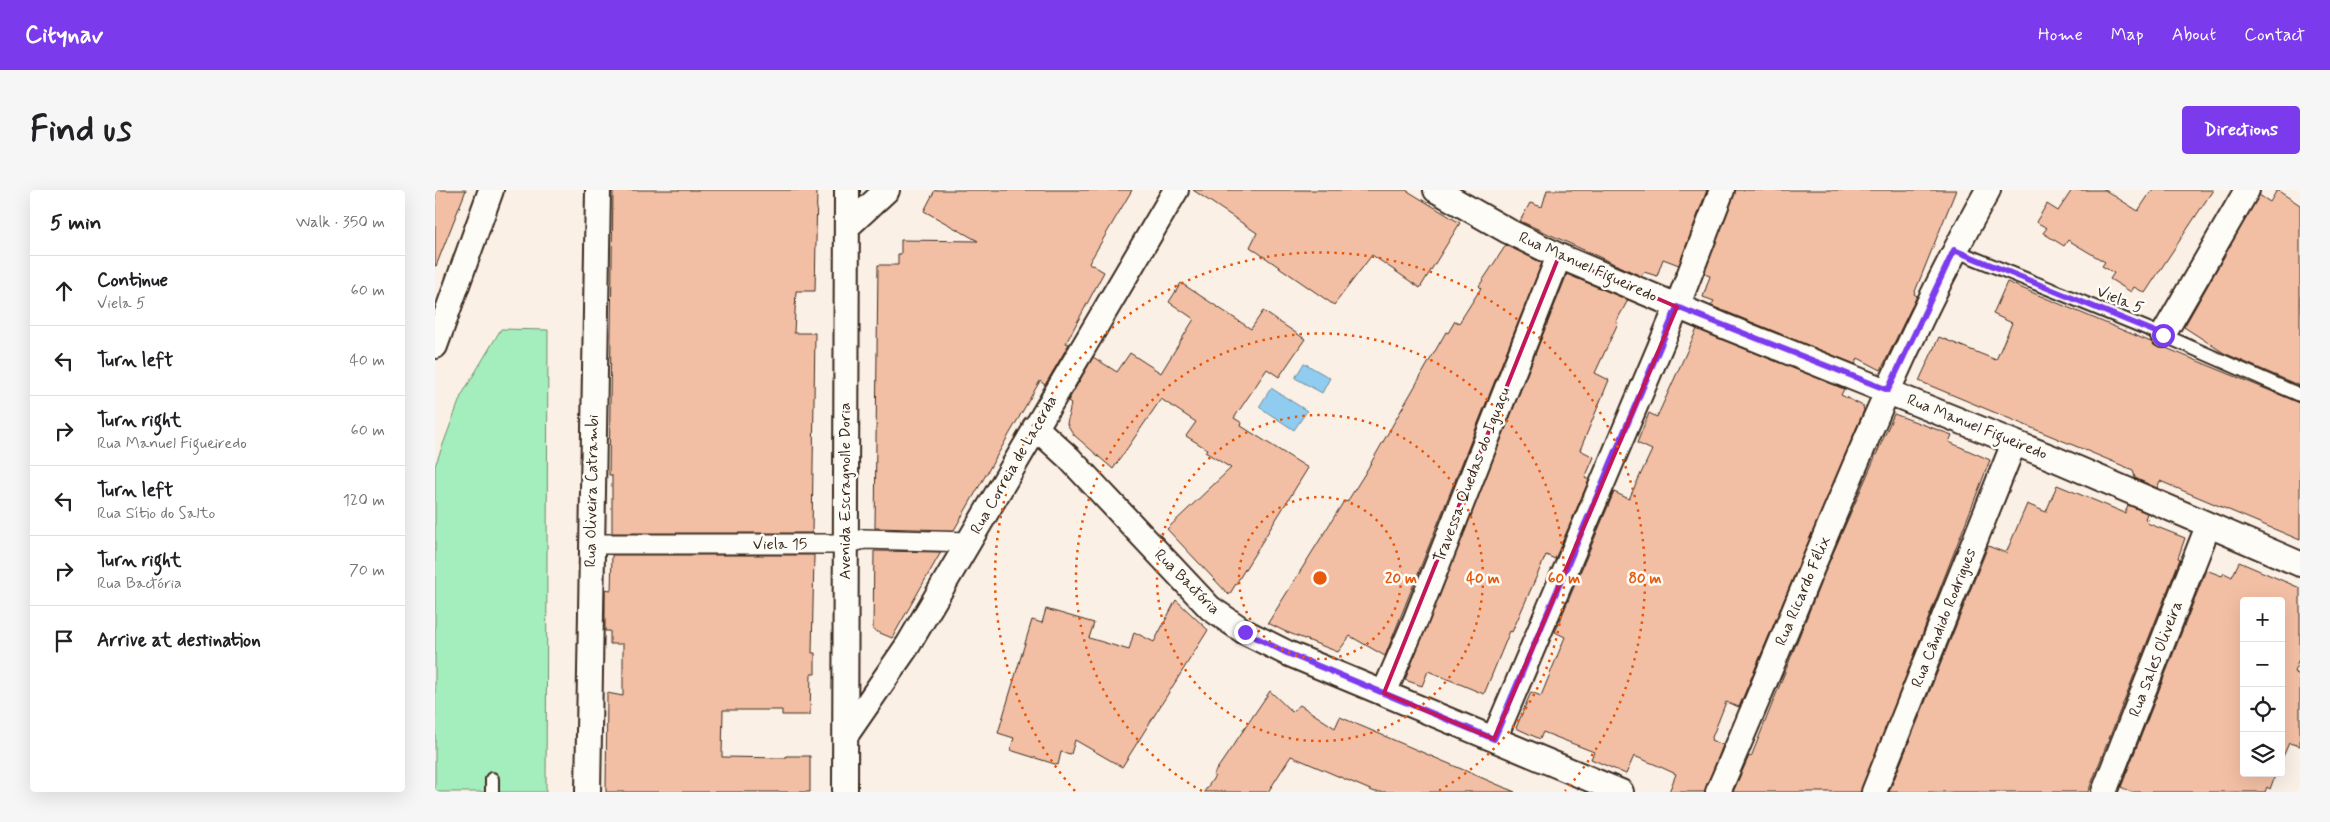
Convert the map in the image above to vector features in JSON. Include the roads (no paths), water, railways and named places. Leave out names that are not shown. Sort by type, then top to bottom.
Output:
[{"type":"street","points":[[435,346],[491,190]]},
{"type":"street","name":"Rua Oliveira Catrambi","points":[[588,792],[598,190]]},
{"type":"street","name":"Avenida Escragnolle Doria","points":[[845,792],[847,190]]},
{"type":"street","points":[[847,227],[887,190]]},
{"type":"street","name":"Rua Correia de Lacerda","points":[[846,735],[908,645],[1176,190]]},
{"type":"street","name":"Rua Manuel Figueiredo","points":[[1436,190],[1509,232],[1559,256],[1677,307],[1888,390],[2300,564]]},
{"type":"street","points":[[1494,739],[1677,307],[1722,190]]},
{"type":"street","name":"Rua Ricardo Félix","points":[[1718,792],[1888,390],[1954,250],[1988,190]]},
{"type":"street","points":[[2163,335],[2247,190]]},
{"type":"street","name":"Travessa Quedas do Iguaçu","points":[[1383,693],[1416,619],[1559,256]]},
{"type":"street","name":"Rua Bactória","points":[[1035,427],[1069,458],[1210,608],[1245,632],[1287,653],[1621,792]]},
{"type":"street","name":"Rua Cândido Rodrigues","points":[[1874,792],[2014,443]]},
{"type":"street","name":"Rua Sales Oliveira","points":[[2103,792],[2208,526]]},
{"type":"street","name":"Viela 15","points":[[591,544],[845,544],[864,540],[969,542]]},
{"type":"lane","name":"Viela 5","points":[[1954,250],[2163,335],[2300,394]]},
{"type":"lane","points":[[492,779],[492,792]]},
{"type":"water","points":[[1304,363],[1330,378],[1322,393],[1295,378]]},
{"type":"water","points":[[1271,388],[1307,411],[1294,430],[1259,407]]}]
